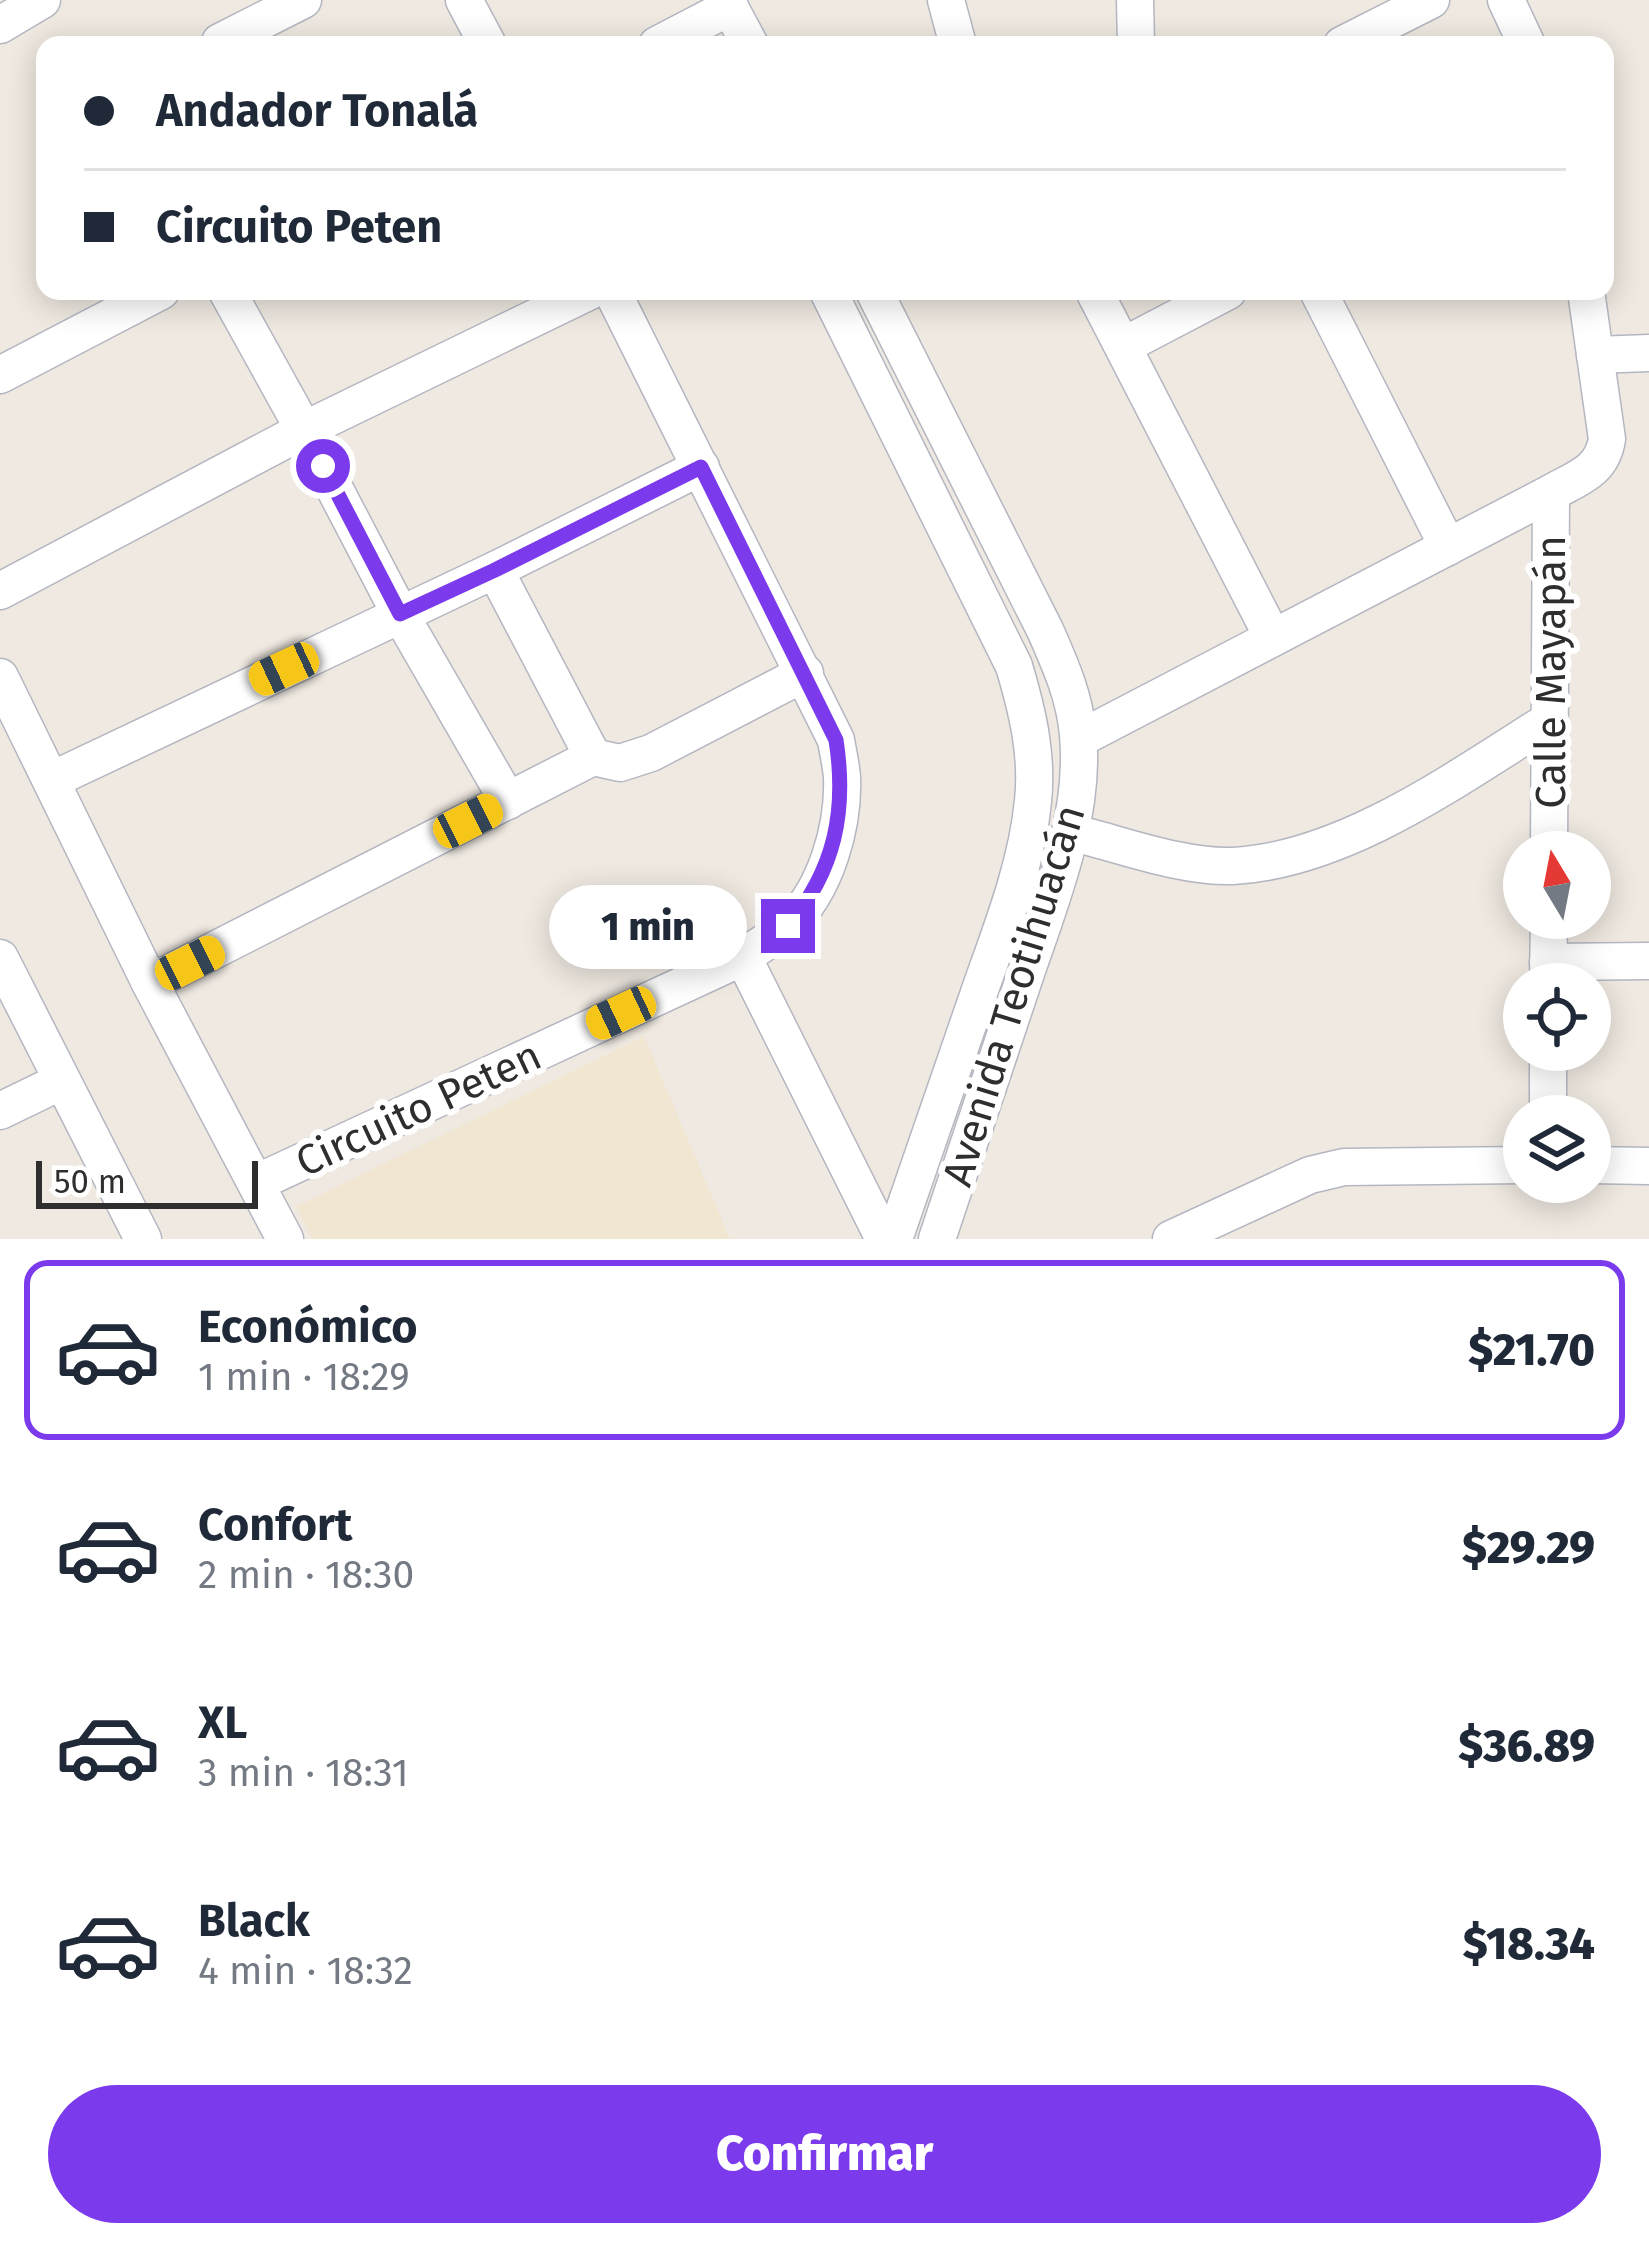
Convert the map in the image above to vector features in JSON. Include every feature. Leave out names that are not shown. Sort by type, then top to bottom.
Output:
[{"type":"street","points":[[0,25],[42,0]]},
{"type":"street","points":[[232,36],[303,0]]},
{"type":"street","points":[[464,0],[483,36]]},
{"type":"street","points":[[946,0],[953,36]]},
{"type":"street","points":[[1135,0],[1136,36]]},
{"type":"street","points":[[1505,0],[1523,36]]},
{"type":"street","points":[[695,23],[728,3],[745,36]]},
{"type":"street","points":[[1357,36],[1409,6]]},
{"type":"street","points":[[3,366],[142,300]]},
{"type":"street","points":[[232,300],[400,614],[508,801]]},
{"type":"street","points":[[0,591],[304,430],[571,300]]},
{"type":"street","name":"Circuito Peten","points":[[256,1183],[743,957],[788,926],[809,901],[824,871],[837,826],[842,778],[836,740],[617,300]]},
{"type":"street","name":"Avenida Teotihuacán","points":[[841,300],[1014,666],[1034,755],[1033,802],[1022,856],[894,1239]]},
{"type":"street","name":"Avenida Teotihuacán","points":[[879,300],[1045,630],[1066,678],[1079,740],[1070,832],[937,1239]]},
{"type":"street","points":[[1099,300],[1273,638]]},
{"type":"street","points":[[1123,346],[1211,300]]},
{"type":"street","points":[[1323,300],[1448,547]]},
{"type":"street","points":[[1079,740],[1591,470],[1605,455],[1607,439],[1587,300]]},
{"type":"street","points":[[1595,355],[1649,353]]},
{"type":"street","points":[[52,781],[701,467]]},
{"type":"street","name":"Calle Mayapán","points":[[1549,831],[1551,493]]},
{"type":"street","points":[[495,570],[593,757]]},
{"type":"street","points":[[150,983],[593,757],[620,763],[651,752],[805,673]]},
{"type":"street","points":[[0,677],[150,983],[285,1239]]},
{"type":"street","points":[[1070,832],[1185,861],[1231,866],[1291,857],[1396,812],[1550,720]]},
{"type":"street","points":[[743,957],[884,1239]]},
{"type":"street","points":[[0,958],[143,1239]]},
{"type":"street","points":[[1611,966],[1649,961]]},
{"type":"street","points":[[0,1112],[62,1081]]},
{"type":"street","points":[[1171,1239],[1310,1174],[1344,1168],[1503,1165]]},
{"type":"street","points":[[1611,1165],[1649,1166]]},
{"type":"shaded area","points":[[644,1036],[730,1239],[312,1239],[296,1207]]},
{"type":"route","points":[[323,466],[400,614],[701,467],[836,740],[842,778],[837,826],[824,871],[809,901],[788,926]]}]
